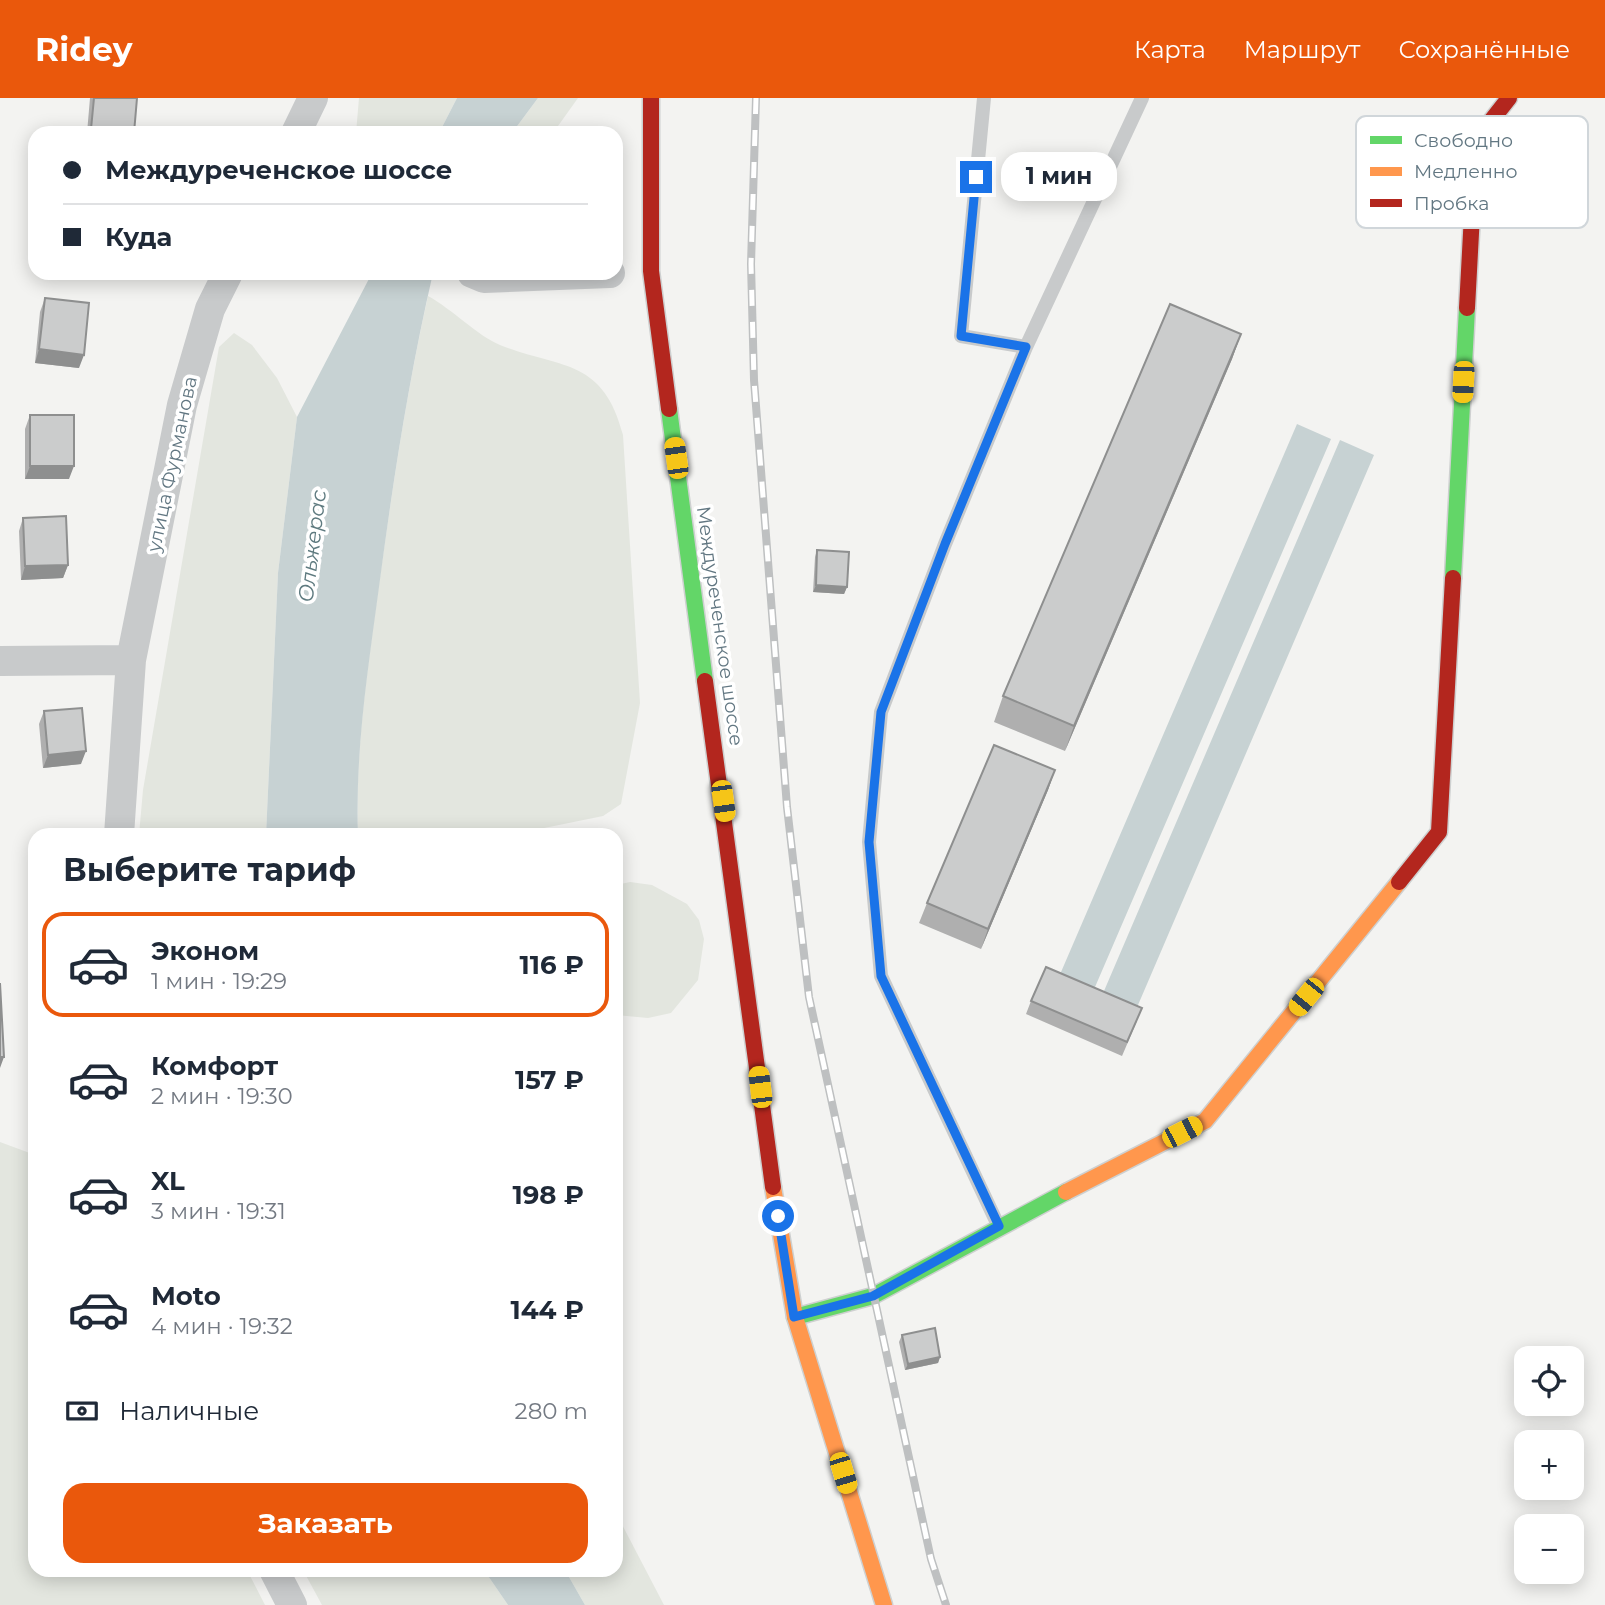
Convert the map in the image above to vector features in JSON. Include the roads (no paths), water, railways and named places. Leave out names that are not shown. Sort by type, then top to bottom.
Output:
[{"type":"street","points":[[299,126],[313,98]]},
{"type":"street","name":"Междуреченское шоссе","points":[[651,98],[651,271],[769,1165],[794,1317],[884,1605]]},
{"type":"street","points":[[1495,116],[1509,98]]},
{"type":"street","points":[[794,1317],[873,1296],[999,1226],[1205,1121],[1439,832],[1471,228]]},
{"type":"street","points":[[623,273],[651,271]]},
{"type":"street","name":"улица Фурманова","points":[[119,828],[131,660],[182,405],[210,309],[224,280]]},
{"type":"street","points":[[0,661],[131,660]]},
{"type":"street","points":[[278,1577],[292,1605]]},
{"type":"lane","points":[[984,98],[961,336],[1026,347]]},
{"type":"lane","points":[[999,1226],[881,976],[869,842],[881,712],[945,544],[1026,347],[1142,98]]},
{"type":"water","points":[[457,98],[538,98],[517,126],[443,126]]},
{"type":"water","name":"Ольжерас","points":[[368,280],[431,280],[402,429],[371,649],[360,741],[358,828],[266,828],[278,573],[297,417]]},
{"type":"water","points":[[1297,424],[1331,439],[1089,1001],[1055,986]]},
{"type":"water","points":[[1340,440],[1374,455],[1132,1019],[1098,1005]]},
{"type":"water","points":[[489,1577],[569,1577],[585,1605],[508,1605]]},
{"type":"railway","points":[[756,98],[751,264],[754,380],[787,807],[809,997],[931,1559],[946,1605]]}]
